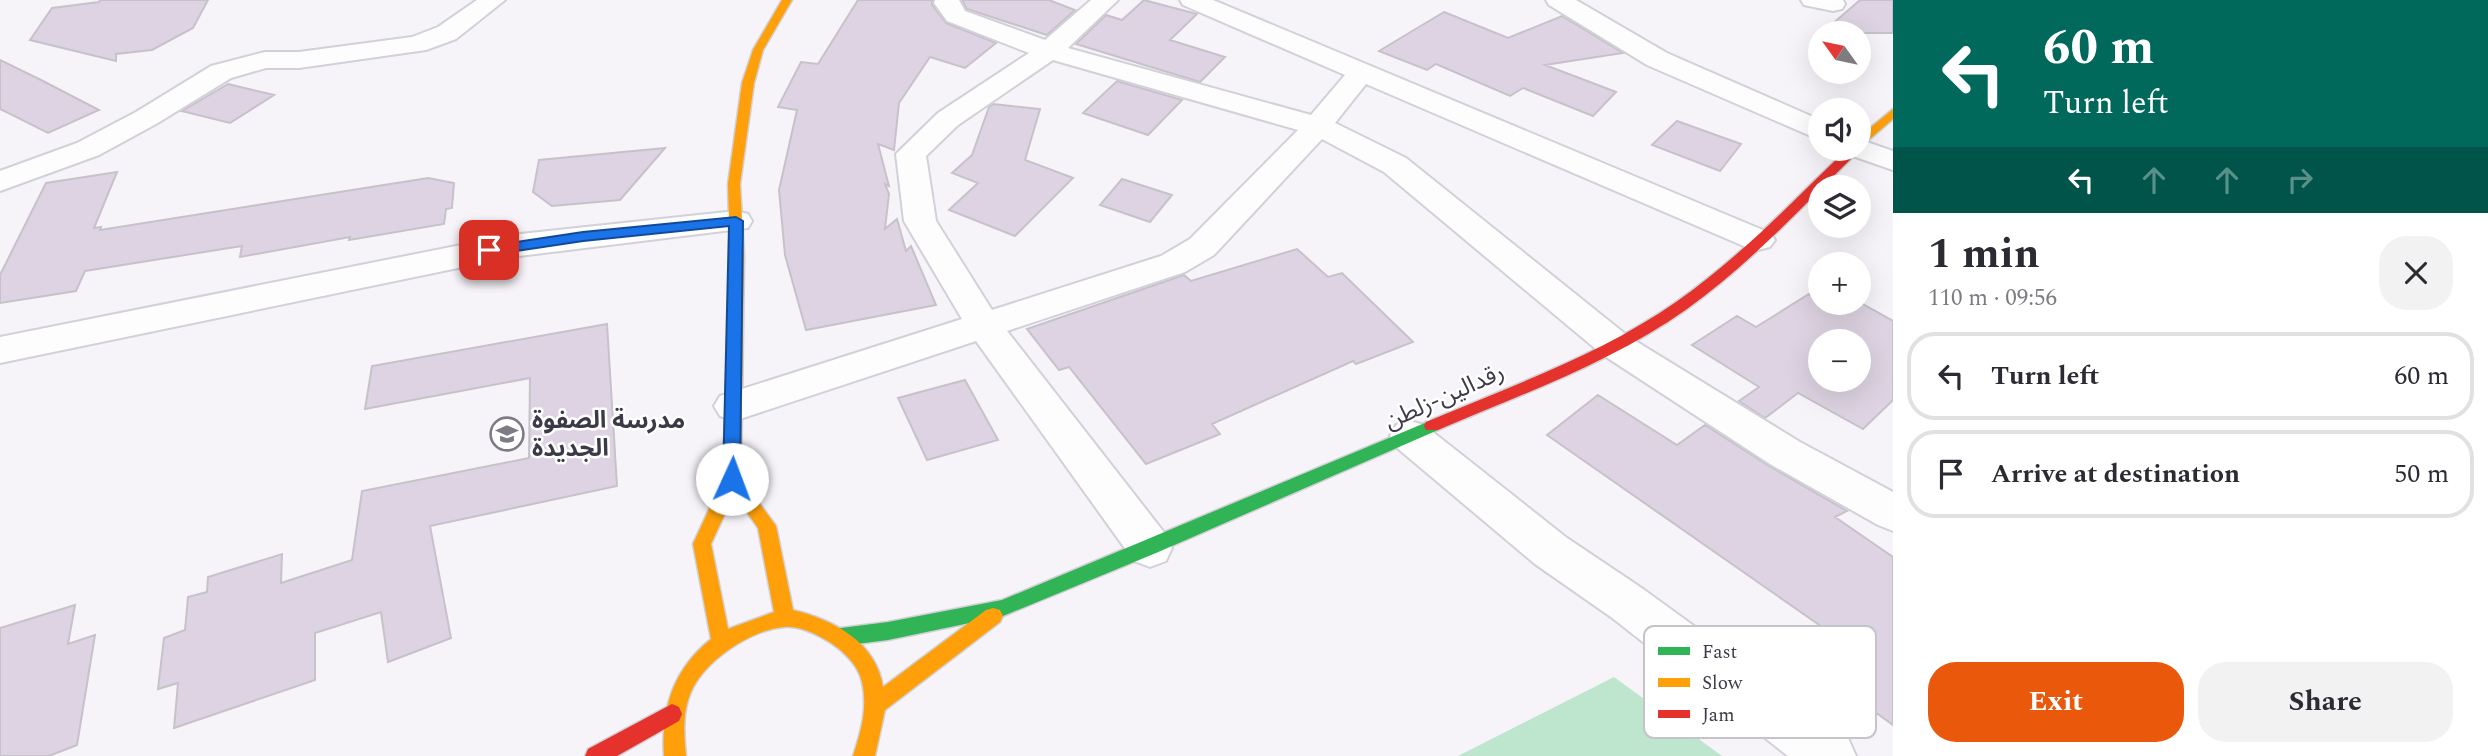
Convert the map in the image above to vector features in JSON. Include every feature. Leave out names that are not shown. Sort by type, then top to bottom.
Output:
[{"type":"main road","points":[[721,640],[702,544],[732,479],[736,221],[734,184],[748,83],[758,50],[787,0]]},
{"type":"main road","name":"رقدالين-زلطن","points":[[1871,134],[1893,113]]},
{"type":"main road","name":"رقدالين-زلطن","points":[[841,637],[888,632],[1003,608],[1150,548],[1616,346],[1679,307],[1727,271],[1842,161]]},
{"type":"main road","points":[[732,479],[767,526],[785,617]]},
{"type":"main road","name":"رقدالين-زلطن","points":[[878,703],[1003,608]]},
{"type":"main road","points":[[676,756],[672,742],[672,714],[677,695],[690,672],[721,640],[785,617],[824,628],[841,637],[866,665],[874,683],[878,703],[876,724],[864,756]]},
{"type":"main road","points":[[596,756],[672,714]]},
{"type":"street","points":[[0,182],[88,149],[146,118],[221,72],[265,60],[299,60],[417,44],[447,33],[493,0]]},
{"type":"street","points":[[947,0],[946,3],[956,16],[1049,51],[1318,126],[1395,165],[1616,346],[1785,453],[1893,513]]},
{"type":"street","points":[[1106,0],[1049,51],[948,119],[911,154],[920,221],[984,326],[1150,548]]},
{"type":"street","points":[[1192,0],[1758,240]]},
{"type":"street","points":[[1558,0],[1657,59],[1808,126]]},
{"type":"street","points":[[734,406],[1173,264],[1202,247],[1318,126],[1362,71]]},
{"type":"street","points":[[1871,152],[1893,161]]},
{"type":"street","points":[[0,350],[511,246],[736,221]]},
{"type":"street","points":[[1410,436],[1551,551],[1658,626]]},
{"type":"street","points":[[1806,738],[1830,756]]},
{"type":"green space","points":[[1614,677],[1644,699],[1644,738],[1697,738],[1722,756],[1458,756]]},
{"type":"building","points":[[100,0],[208,0],[193,28],[152,50],[116,54],[116,61],[30,40],[52,8]]},
{"type":"building","points":[[858,0],[932,0],[932,5],[946,23],[996,43],[965,68],[930,57],[899,103],[894,150],[878,144],[889,186],[885,184],[889,194],[885,229],[897,219],[906,251],[911,246],[936,305],[806,330],[785,255],[779,190],[797,110],[778,107],[801,62],[818,64]]},
{"type":"building","points":[[962,0],[1049,0],[1075,10],[1047,35],[967,9]]},
{"type":"building","points":[[1144,0],[1197,14],[1170,40],[1225,57],[1200,82],[1076,44],[1106,15],[1122,20]]},
{"type":"building","points":[[1860,0],[1893,0],[1893,33],[1871,33],[1871,21],[1836,21]]},
{"type":"building","points":[[1444,12],[1508,38],[1562,16],[1623,53],[1545,65],[1616,92],[1593,116],[1523,88],[1510,96],[1436,64],[1427,70],[1379,51]]},
{"type":"building","points":[[0,60],[99,110],[48,133],[0,109]]},
{"type":"building","points":[[1117,81],[1182,100],[1148,135],[1083,113]]},
{"type":"building","points":[[228,84],[274,95],[230,123],[182,111]]},
{"type":"building","points":[[993,104],[1040,109],[1025,160],[1073,178],[1015,236],[949,210],[978,183],[952,173],[972,155],[989,107]]},
{"type":"building","points":[[1677,121],[1741,144],[1720,171],[1652,145]]},
{"type":"building","points":[[665,148],[620,200],[552,206],[533,192],[539,160]]},
{"type":"building","points":[[117,172],[94,228],[101,227],[100,230],[428,178],[454,183],[452,208],[446,209],[444,224],[349,240],[350,237],[240,257],[242,246],[85,271],[76,291],[0,303],[0,275],[46,183]]},
{"type":"building","points":[[1122,179],[1172,195],[1150,222],[1100,205]]},
{"type":"building","points":[[1297,249],[1328,277],[1342,273],[1413,342],[1356,364],[1353,361],[1212,424],[1220,434],[1146,464],[1069,367],[1059,370],[1027,329],[1184,275],[1191,281]]},
{"type":"building","points":[[1808,295],[1808,315],[1871,315],[1871,309],[1893,321],[1893,400],[1863,429],[1798,393],[1765,418],[1739,401],[1759,387],[1692,345],[1737,316],[1756,327]]},
{"type":"building","points":[[607,324],[617,486],[430,526],[451,638],[388,662],[381,612],[315,633],[315,680],[174,728],[178,683],[158,689],[164,638],[185,630],[188,597],[207,592],[208,577],[282,554],[281,583],[352,560],[362,491],[529,458],[530,378],[365,409],[372,366]]},
{"type":"building","points":[[965,380],[998,440],[927,460],[898,398]]},
{"type":"building","points":[[1598,395],[1677,445],[1705,425],[1847,511],[1835,517],[1893,557],[1893,725],[1876,713],[1876,626],[1821,626],[1547,435]]},
{"type":"building","points":[[75,605],[68,644],[95,635],[77,745],[49,756],[0,756],[0,628]]},
{"type":"traffic: fast","points":[[841,637],[888,631],[1003,608],[1150,548],[1432,426]]},
{"type":"traffic: slow","points":[[721,641],[702,544],[732,479],[737,255],[734,184],[748,83],[758,50],[787,0]]},
{"type":"traffic: slow","points":[[1871,133],[1893,113]]},
{"type":"traffic: slow","points":[[732,479],[767,526],[785,617]]},
{"type":"traffic: slow","points":[[878,703],[993,616]]},
{"type":"traffic: slow","points":[[675,756],[675,712],[690,674],[702,659],[736,635],[774,620],[788,618],[807,623],[840,638],[855,650],[865,664],[872,680],[875,698],[871,736],[864,756]]},
{"type":"traffic: jam","points":[[1432,426],[1591,358],[1652,325],[1704,289],[1749,251],[1842,161]]},
{"type":"traffic: jam","points":[[596,756],[672,714]]},
{"type":"place","name":"مدرسة الصفوة الجديدة","points":[[507,434]]},
{"type":"route","points":[[489,250],[583,236],[736,221],[732,479]]}]
